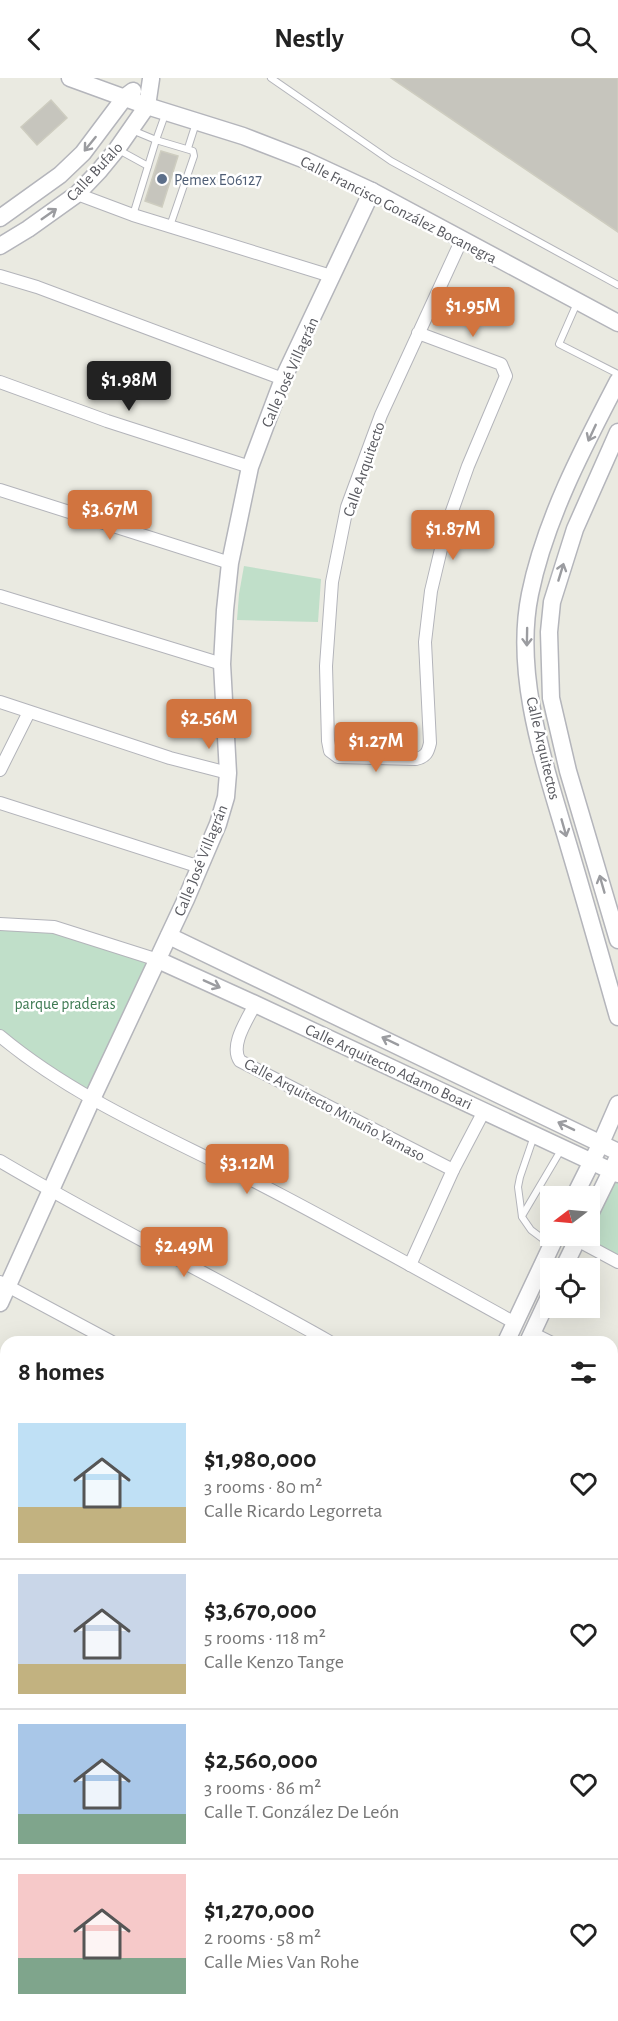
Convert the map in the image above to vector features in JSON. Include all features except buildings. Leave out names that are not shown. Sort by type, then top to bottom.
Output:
[{"type":"street","name":"Calle Francisco González Bocanegra","points":[[70,78],[103,83],[124,97],[147,106],[243,136],[305,160],[372,191],[618,323]]},
{"type":"street","points":[[124,97],[151,78]]},
{"type":"street","points":[[147,106],[151,78]]},
{"type":"street","name":"Calle Bufalo","points":[[0,218],[60,175],[83,153],[124,97]]},
{"type":"street","name":"Calle Bufalo","points":[[0,246],[77,194],[117,149],[147,106]]},
{"type":"street","name":"Calle José Villagrán","points":[[0,1304],[4,1284],[170,936],[218,824],[226,797],[228,772],[222,664],[230,563],[250,467],[283,379],[372,191]]},
{"type":"street","points":[[77,194],[170,227],[331,276]]},
{"type":"street","name":"Calle Arquitecto","points":[[418,333],[501,364],[506,376],[468,466],[446,528],[431,591],[425,642],[430,743],[426,755],[416,759],[338,757],[330,751],[328,741],[326,666],[332,582],[347,507],[381,415],[418,333],[462,238]]},
{"type":"street","points":[[0,276],[37,287],[283,379]]},
{"type":"street","name":"Calle Arquitectos","points":[[618,381],[550,524],[539,557],[530,596],[527,663],[531,708],[553,793],[618,1017]]},
{"type":"street","points":[[0,382],[107,421],[250,467]]},
{"type":"street","name":"Calle Arquitectos","points":[[618,432],[575,529],[552,603],[549,632],[551,698],[568,771],[618,940]]},
{"type":"street","points":[[0,490],[230,563]]},
{"type":"street","points":[[0,596],[222,664]]},
{"type":"street","points":[[530,596],[552,603]]},
{"type":"street","points":[[0,702],[170,758],[228,772]]},
{"type":"street","points":[[0,770],[29,712]]},
{"type":"street","points":[[0,802],[200,867]]},
{"type":"street","points":[[592,924],[612,918]]},
{"type":"street","points":[[0,924],[54,927],[158,960]]},
{"type":"street","name":"Calle Arquitecto Adamo Boari","points":[[170,936],[618,1152]]},
{"type":"street","name":"Calle Arquitecto Adamo Boari","points":[[158,960],[592,1163],[616,1168]]},
{"type":"street","name":"Calle Arquitecto Minuño Yamaso","points":[[255,1004],[238,1040],[236,1056],[240,1061],[453,1170]]},
{"type":"street","points":[[0,1036],[18,1051],[92,1099],[279,1194],[515,1323]]},
{"type":"street","points":[[580,1186],[618,1104]]},
{"type":"street","points":[[410,1265],[453,1170],[484,1111]]},
{"type":"street","points":[[0,1161],[50,1191],[319,1336]]},
{"type":"street","points":[[600,1196],[616,1168]]},
{"type":"street","points":[[509,1336],[552,1246]]},
{"type":"street","points":[[591,1246],[618,1262]]},
{"type":"street","points":[[4,1284],[101,1336]]},
{"type":"street","points":[[531,1336],[540,1316]]},
{"type":"lane","points":[[271,78],[391,161],[618,285]]},
{"type":"lane","points":[[133,215],[166,111]]},
{"type":"lane","points":[[189,148],[197,122]]},
{"type":"lane","points":[[131,130],[193,151],[194,156],[170,227]]},
{"type":"lane","points":[[117,149],[148,166]]},
{"type":"lane","points":[[578,301],[559,344],[618,374]]},
{"type":"lane","points":[[535,1135],[518,1187],[522,1216],[531,1230],[540,1234]]},
{"type":"lane","points":[[522,1216],[562,1149]]},
{"type":"green space","points":[[244,566],[321,579],[318,622],[237,620]]},
{"type":"green space","name":"parque praderas","points":[[0,924],[23,924],[158,960],[92,1099],[0,1036]]},
{"type":"green space","points":[[618,1174],[618,1262],[594,1246],[600,1246],[600,1200]]},
{"type":"place","name":"Pemex E06127","points":[[162,179]]}]
